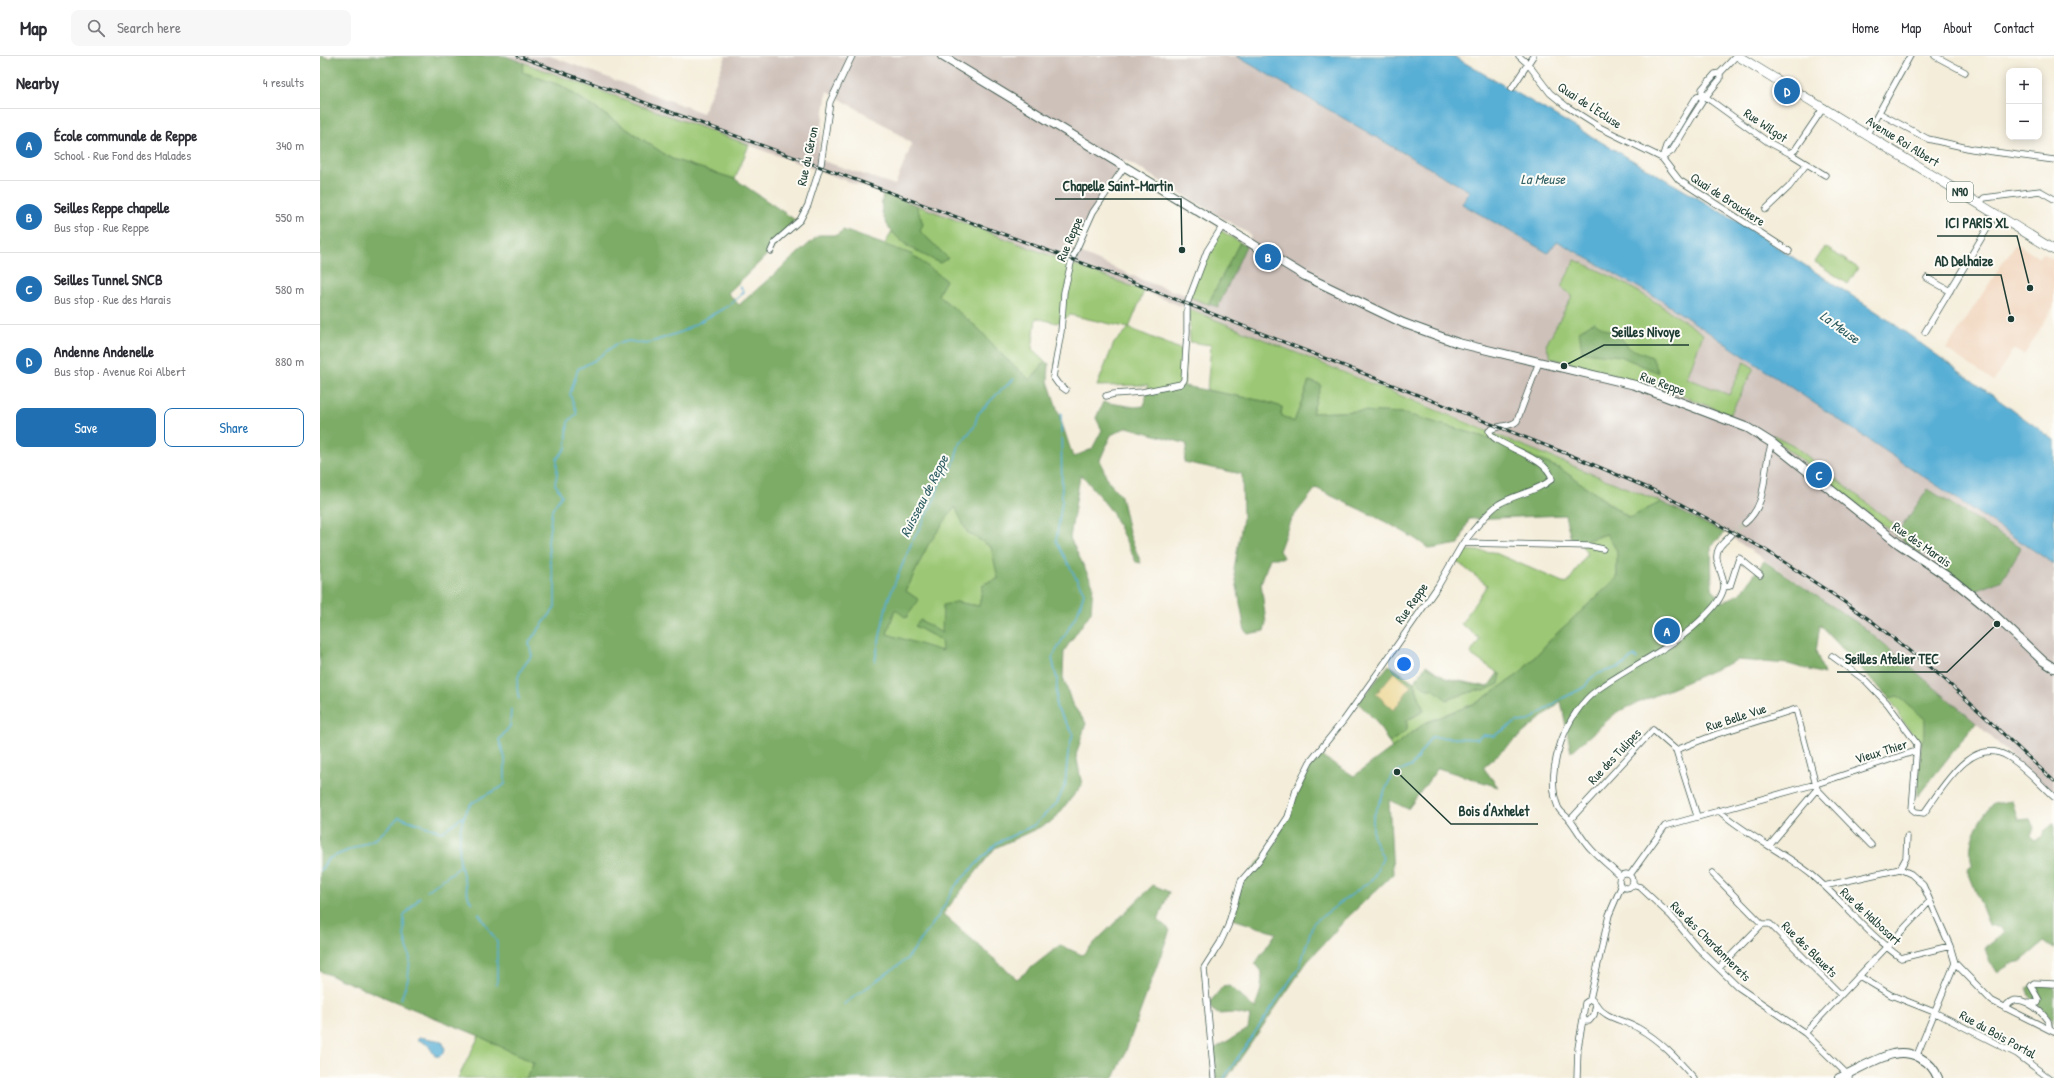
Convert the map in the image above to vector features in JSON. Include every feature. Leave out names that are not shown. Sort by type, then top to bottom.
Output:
[{"type":"main road","points":[[942,56],[1125,166]]},
{"type":"main road","name":"Avenue Roi Albert","points":[[1737,56],[1824,107],[2054,250]]},
{"type":"main road","name":"Rue Reppe","points":[[1125,166],[1222,227],[1305,276],[1403,323],[1458,343],[1635,385],[1748,428],[1772,443]]},
{"type":"main road","name":"Rue des Marais","points":[[1772,443],[1899,544],[1954,580],[1986,607],[2042,661],[2054,668]]},
{"type":"main road","points":[[1839,1078],[1848,1076],[1893,1054],[1917,1055],[1928,1062],[1938,1078]]},
{"type":"street","name":"Rue du Géron","points":[[771,251],[775,242],[800,220],[808,205],[821,164],[830,102],[852,56]]},
{"type":"street","name":"Quai de l'Ecluse","points":[[1519,56],[1528,64],[1550,93],[1566,106],[1599,127],[1662,158]]},
{"type":"street","points":[[1512,88],[1533,56]]},
{"type":"street","points":[[1662,158],[1666,146],[1697,96],[1708,94],[1720,79],[1720,73],[1737,56]]},
{"type":"street","points":[[1867,134],[1910,56]]},
{"type":"street","points":[[1935,56],[1965,72]]},
{"type":"street","name":"Rue Wilgot","points":[[1703,95],[1768,142],[1789,153],[1795,150],[1824,107]]},
{"type":"street","points":[[1879,113],[1928,140],[1972,149],[2054,160]]},
{"type":"street","points":[[1789,153],[1825,175]]},
{"type":"street","name":"Quai de Brouckere","points":[[1662,158],[1680,180],[1789,251]]},
{"type":"street","points":[[1766,209],[1788,187],[1805,166],[1805,163]]},
{"type":"street","name":"Rue Reppe","points":[[1066,390],[1058,384],[1053,377],[1061,332],[1067,275],[1083,233],[1094,212],[1125,166]]},
{"type":"street","points":[[1979,204],[1984,198],[2040,191],[2054,199]]},
{"type":"street","points":[[1925,332],[1996,214]]},
{"type":"street","points":[[1106,396],[1142,392],[1181,384],[1184,380],[1187,304],[1207,250],[1222,227]]},
{"type":"street","points":[[1927,278],[1950,291]]},
{"type":"street","name":"Rue Reppe","points":[[1214,1078],[1204,968],[1220,943],[1228,926],[1241,881],[1275,839],[1288,817],[1296,790],[1310,762],[1344,720],[1438,586],[1462,543],[1491,510],[1500,504],[1536,489],[1552,478],[1551,474],[1542,465],[1490,434],[1489,431],[1492,428],[1512,424],[1517,421],[1539,362]]},
{"type":"street","points":[[1745,523],[1753,516],[1759,506],[1772,443]]},
{"type":"street","points":[[1620,876],[1591,849],[1570,820],[1558,808],[1554,793],[1555,756],[1562,738],[1581,706],[1596,690],[1664,648],[1695,625],[1719,599],[1724,587],[1723,578],[1717,564],[1719,549],[1732,534]]},
{"type":"street","points":[[1462,543],[1589,546],[1603,549]]},
{"type":"street","points":[[1724,587],[1730,586],[1739,558],[1760,575]]},
{"type":"street","points":[[1832,656],[1866,681],[1888,703],[1917,744],[1916,751]]},
{"type":"street","name":"Rue Belle Vue","points":[[1676,750],[1717,734],[1796,709],[1817,786]]},
{"type":"street","name":"Rue des Tulipes","points":[[1570,820],[1653,730],[1676,750]]},
{"type":"street","points":[[1676,750],[1697,816]]},
{"type":"street","name":"Vieux Thier","points":[[1630,875],[1665,826],[1718,810],[1817,786],[1916,751],[1912,809],[1916,812],[1924,812],[1964,761],[1974,754],[1997,751],[2008,756],[2054,797]]},
{"type":"street","points":[[1769,846],[1817,786],[1871,845]]},
{"type":"street","name":"Rue de Halbosart","points":[[1718,810],[1733,823],[1811,874],[1886,948],[1901,958],[1950,946]]},
{"type":"street","points":[[1900,869],[1906,858],[1908,837]]},
{"type":"street","points":[[1824,886],[1900,869],[1911,874],[1923,885],[1950,946],[1955,963],[1917,1055]]},
{"type":"street","name":"Rue des Bleuets","points":[[1712,873],[1762,924],[1770,924],[1841,995]]},
{"type":"street","points":[[1620,876],[1626,874],[1630,875],[1633,879],[1632,885],[1625,888],[1621,887]]},
{"type":"street","points":[[1588,1019],[1585,1003],[1590,999],[1609,915],[1621,887],[1619,880],[1620,876]]},
{"type":"street","name":"Rue des Chardonnerets","points":[[1632,885],[1640,886],[1671,916],[1698,948],[1738,987],[1805,1033],[1848,1076]]},
{"type":"street","points":[[1805,1033],[1930,902]]},
{"type":"street","name":"Rue des Bleuets","points":[[1719,968],[1762,924]]},
{"type":"street","name":"Rue du Bois Portal","points":[[1955,963],[1992,1001],[2052,1031]]},
{"type":"street","name":"Rue du Bois Portal","points":[[1859,976],[1891,995],[1934,1012],[2017,1054],[2049,1078]]},
{"type":"street","points":[[2005,1008],[2007,1004],[2015,1000],[2038,1003],[2039,1000],[2031,986],[2034,983],[2054,984]]},
{"type":"street","points":[[1590,999],[1593,1000],[1603,1014],[1639,1028],[1658,1042],[1676,1057],[1694,1078]]},
{"type":"street","points":[[2027,1002],[2048,1021],[2052,1031]]},
{"type":"street","points":[[1577,1078],[1581,1031],[1596,1004]]},
{"type":"street","points":[[1588,1019],[1603,1014]]},
{"type":"shaded area","points":[[505,56],[550,56],[703,113],[726,56],[1236,56],[1469,191],[1463,203],[1548,253],[1556,241],[1659,299],[2054,564],[2054,795],[1976,723],[1862,626],[1725,533],[1661,502],[1398,393],[1096,272]],"holes":[[[827,91],[891,129],[912,144],[895,185],[817,159]],[[1125,160],[1251,235],[1218,306],[1147,282],[1071,249],[1092,212]]]},
{"type":"shaded area","points":[[2016,243],[2039,258],[2043,253],[2054,260],[2054,306],[2024,355],[2013,349],[1994,381],[1946,349]]},
{"type":"green space","points":[[320,56],[329,58],[334,56],[505,56],[524,63],[522,72],[562,86],[672,159],[735,179],[795,220],[771,251],[728,293],[739,305],[819,235],[837,235],[843,230],[911,254],[946,280],[938,295],[979,329],[1003,356],[1030,380],[1045,362],[1049,364],[1048,381],[1073,457],[1092,449],[1102,430],[1096,418],[1103,402],[1135,407],[1144,406],[1147,393],[1184,386],[1263,401],[1282,407],[1281,415],[1294,422],[1309,381],[1321,385],[1312,413],[1360,411],[1403,413],[1481,436],[1561,469],[1629,518],[1661,502],[1725,533],[1711,546],[1712,588],[1723,602],[1741,593],[1764,561],[1862,626],[1976,723],[1917,797],[1921,745],[1925,733],[1925,719],[1898,696],[1889,698],[1820,625],[1816,651],[1824,674],[1788,664],[1737,660],[1617,712],[1571,752],[1561,701],[1483,767],[1498,787],[1438,768],[1408,809],[1389,800],[1393,874],[1345,920],[1307,962],[1227,1078],[1216,1078],[1214,1049],[1248,1029],[1250,1016],[1234,1013],[1218,1014],[1211,1009],[1210,1002],[1224,985],[1231,987],[1255,1009],[1261,989],[1262,973],[1255,964],[1276,933],[1233,919],[1242,882],[1276,841],[1311,764],[1320,755],[1354,776],[1425,723],[1478,702],[1519,674],[1554,636],[1617,578],[1617,551],[1607,534],[1580,542],[1571,539],[1565,515],[1469,519],[1459,544],[1430,549],[1403,531],[1316,488],[1290,521],[1279,551],[1284,558],[1270,558],[1261,583],[1266,623],[1264,631],[1248,634],[1245,631],[1234,569],[1243,518],[1242,474],[1184,462],[1187,444],[1127,427],[1111,435],[1100,460],[1108,481],[1121,496],[1130,536],[1141,563],[1136,562],[1112,512],[1083,476],[1080,476],[1070,538],[1093,585],[1091,612],[1064,651],[1063,677],[1072,704],[1086,723],[1076,755],[1082,785],[1053,821],[995,848],[943,914],[1017,979],[1060,945],[1082,955],[1153,885],[1169,892],[1158,920],[1170,930],[1124,1056],[1114,1078],[526,1078],[534,1063],[477,1035],[320,971]],"holes":[[[955,507],[967,532],[991,547],[998,579],[983,584],[979,606],[956,602],[943,605],[942,633],[920,620],[915,626],[941,640],[942,651],[887,634],[895,609],[906,618],[919,600],[906,591],[928,545]]]},
{"type":"green space","points":[[524,63],[749,145],[735,179],[672,159],[562,86],[522,72]]},
{"type":"green space","points":[[883,193],[916,205],[923,224],[920,231],[948,258],[940,263],[905,244],[898,238],[886,222],[882,212]]},
{"type":"green space","points":[[916,205],[1144,291],[1129,328],[1070,315],[1057,323],[1036,318],[1032,350],[1045,362],[1030,380],[1003,356],[979,329],[938,295],[946,280],[911,254],[884,245],[892,232],[908,247],[940,263],[948,258],[920,231],[923,224]]},
{"type":"green space","points":[[1220,230],[1240,242],[1208,304],[1189,297],[1202,263]]},
{"type":"green space","points":[[1240,242],[1246,246],[1218,307],[1208,304]]},
{"type":"green space","points":[[1825,247],[1858,268],[1848,284],[1815,262]]},
{"type":"green space","points":[[1575,260],[1608,275],[1641,293],[1703,334],[1687,378],[1729,395],[1744,362],[1754,368],[1730,415],[1674,392],[1551,358],[1546,345],[1572,296],[1561,287]]},
{"type":"green space","points":[[1189,309],[1661,502],[1630,518],[1561,469],[1481,436],[1403,413],[1360,411],[1312,413],[1321,385],[1309,381],[1294,422],[1281,415],[1282,407],[1263,401],[1207,390],[1211,345],[1190,342]]},
{"type":"green space","points":[[1594,322],[1622,339],[1629,348],[1652,357],[1659,373],[1620,356],[1582,352],[1579,331]]},
{"type":"green space","points":[[1129,328],[1185,351],[1184,386],[1147,393],[1148,385],[1097,386],[1114,343]]},
{"type":"green space","points":[[1773,435],[1793,445],[1900,529],[1896,535],[1772,437]]},
{"type":"green space","points":[[1928,489],[2021,548],[2002,580],[1975,591],[1944,569],[1946,565],[1934,555],[1920,553],[1896,535]]},
{"type":"green space","points":[[955,506],[967,532],[991,547],[999,579],[983,584],[979,606],[956,602],[942,634],[921,620],[915,626],[941,640],[943,652],[887,634],[895,609],[919,600],[906,591],[928,545]]},
{"type":"green space","points":[[1607,534],[1617,551],[1617,578],[1554,636],[1519,674],[1478,702],[1425,723],[1392,748],[1389,743],[1407,730],[1407,721],[1424,711],[1414,682],[1416,680],[1427,689],[1433,688],[1447,700],[1477,690],[1484,691],[1501,675],[1470,654],[1480,639],[1461,624],[1487,585],[1456,561],[1464,550],[1493,552],[1567,584],[1587,554],[1580,542]]},
{"type":"green space","points":[[1389,665],[1414,682],[1424,711],[1407,720],[1407,730],[1389,743],[1376,721],[1358,703]]},
{"type":"green space","points":[[1426,665],[1445,678],[1488,687],[1498,673],[1501,675],[1499,684],[1484,691],[1477,690],[1447,700],[1433,689],[1427,689],[1416,680]]},
{"type":"green space","points":[[1898,696],[1925,719],[1925,733],[1921,745],[1899,716],[1900,714],[1889,698]]},
{"type":"green space","points":[[2012,801],[2018,820],[2030,819],[2034,828],[2031,835],[2034,840],[2042,837],[2044,832],[2054,823],[2054,949],[2044,942],[2019,963],[2011,964],[1998,972],[1990,963],[1985,948],[2004,933],[2001,928],[1989,925],[1967,869],[1972,865],[1972,840],[1978,824],[1993,804]]},
{"type":"green space","points":[[2034,983],[2050,984],[2054,989],[2054,1022],[2029,996],[2027,988]]},
{"type":"green space","points":[[479,1036],[534,1063],[526,1078],[458,1078]]},
{"type":"sand","points":[[1394,672],[1411,686],[1394,710],[1376,694]]},
{"type":"water","name":"La Meuse","points":[[1236,56],[1453,56],[1737,221],[1880,314],[2054,440],[2054,564],[1659,299],[1557,241],[1548,253],[1462,204],[1469,191]]},
{"type":"water","points":[[419,1037],[437,1040],[443,1043],[445,1049],[442,1055],[435,1056],[428,1045],[417,1039]]},
{"type":"waterway","points":[[1705,92],[1717,78]]},
{"type":"waterway","points":[[1670,148],[1689,117]]},
{"type":"waterway","points":[[519,699],[517,680],[521,670],[532,656],[529,642],[555,608],[555,585],[550,562],[548,542],[552,510],[562,495],[555,484],[557,459],[566,448],[568,422],[577,413],[570,394],[578,369],[595,360],[616,344],[629,341],[646,344],[681,332],[730,305],[744,292],[740,286]]},
{"type":"waterway","name":"Ruisseau de Reppe","points":[[875,661],[887,602],[911,544],[935,498],[940,482],[953,466],[959,445],[974,427],[978,414],[1014,379]]},
{"type":"waterway","points":[[844,1004],[907,959],[937,918],[956,885],[997,843],[1034,825],[1057,803],[1065,785],[1068,753],[1073,733],[1056,707],[1057,679],[1052,658],[1078,612],[1084,593],[1056,541],[1062,502],[1061,413]]},
{"type":"waterway","points":[[1224,1078],[1300,966],[1313,923],[1373,879],[1383,858],[1373,837],[1373,817],[1392,775],[1412,766],[1431,737],[1477,739],[1482,735],[1494,736],[1516,722],[1529,721],[1561,699],[1585,687],[1588,681],[1597,674],[1620,667],[1635,656],[1637,659]]},
{"type":"waterway","points":[[427,891],[460,867],[459,843],[461,826],[466,811],[471,804],[505,784],[505,758],[499,740],[510,726],[511,709]]},
{"type":"waterway","points":[[320,871],[328,859],[377,838],[399,817],[442,832],[465,815]]},
{"type":"waterway","points":[[461,867],[469,899],[472,903]]},
{"type":"waterway","points":[[401,999],[408,979],[410,959],[404,935],[404,916],[420,897]]},
{"type":"waterway","points":[[479,914],[497,942],[497,985]]},
{"type":"tunnel","points":[[1732,534],[1745,523]]},
{"type":"railway","points":[[518,56],[1104,271],[1580,459],[1660,493],[1764,549],[1873,622],[1942,677],[2054,781]]},
{"type":"place","name":"Andenne Andenelle","points":[[1787,91]]},
{"type":"place","name":"Chapelle Saint-Martin","points":[[1182,250]]},
{"type":"place","name":"Seilles Reppe chapelle","points":[[1268,257]]},
{"type":"place","name":"ICI PARIS XL","points":[[2030,288]]},
{"type":"place","name":"AD Delhaize","points":[[2011,319]]},
{"type":"place","name":"Seilles Nivoye","points":[[1564,366]]},
{"type":"place","name":"Seilles Tunnel SNCB","points":[[1819,475]]},
{"type":"place","name":"Seilles Atelier TEC","points":[[1997,624]]},
{"type":"place","name":"École communale de Reppe","points":[[1667,631]]},
{"type":"place","name":"Bois d'Axhelet","points":[[1397,772]]}]
